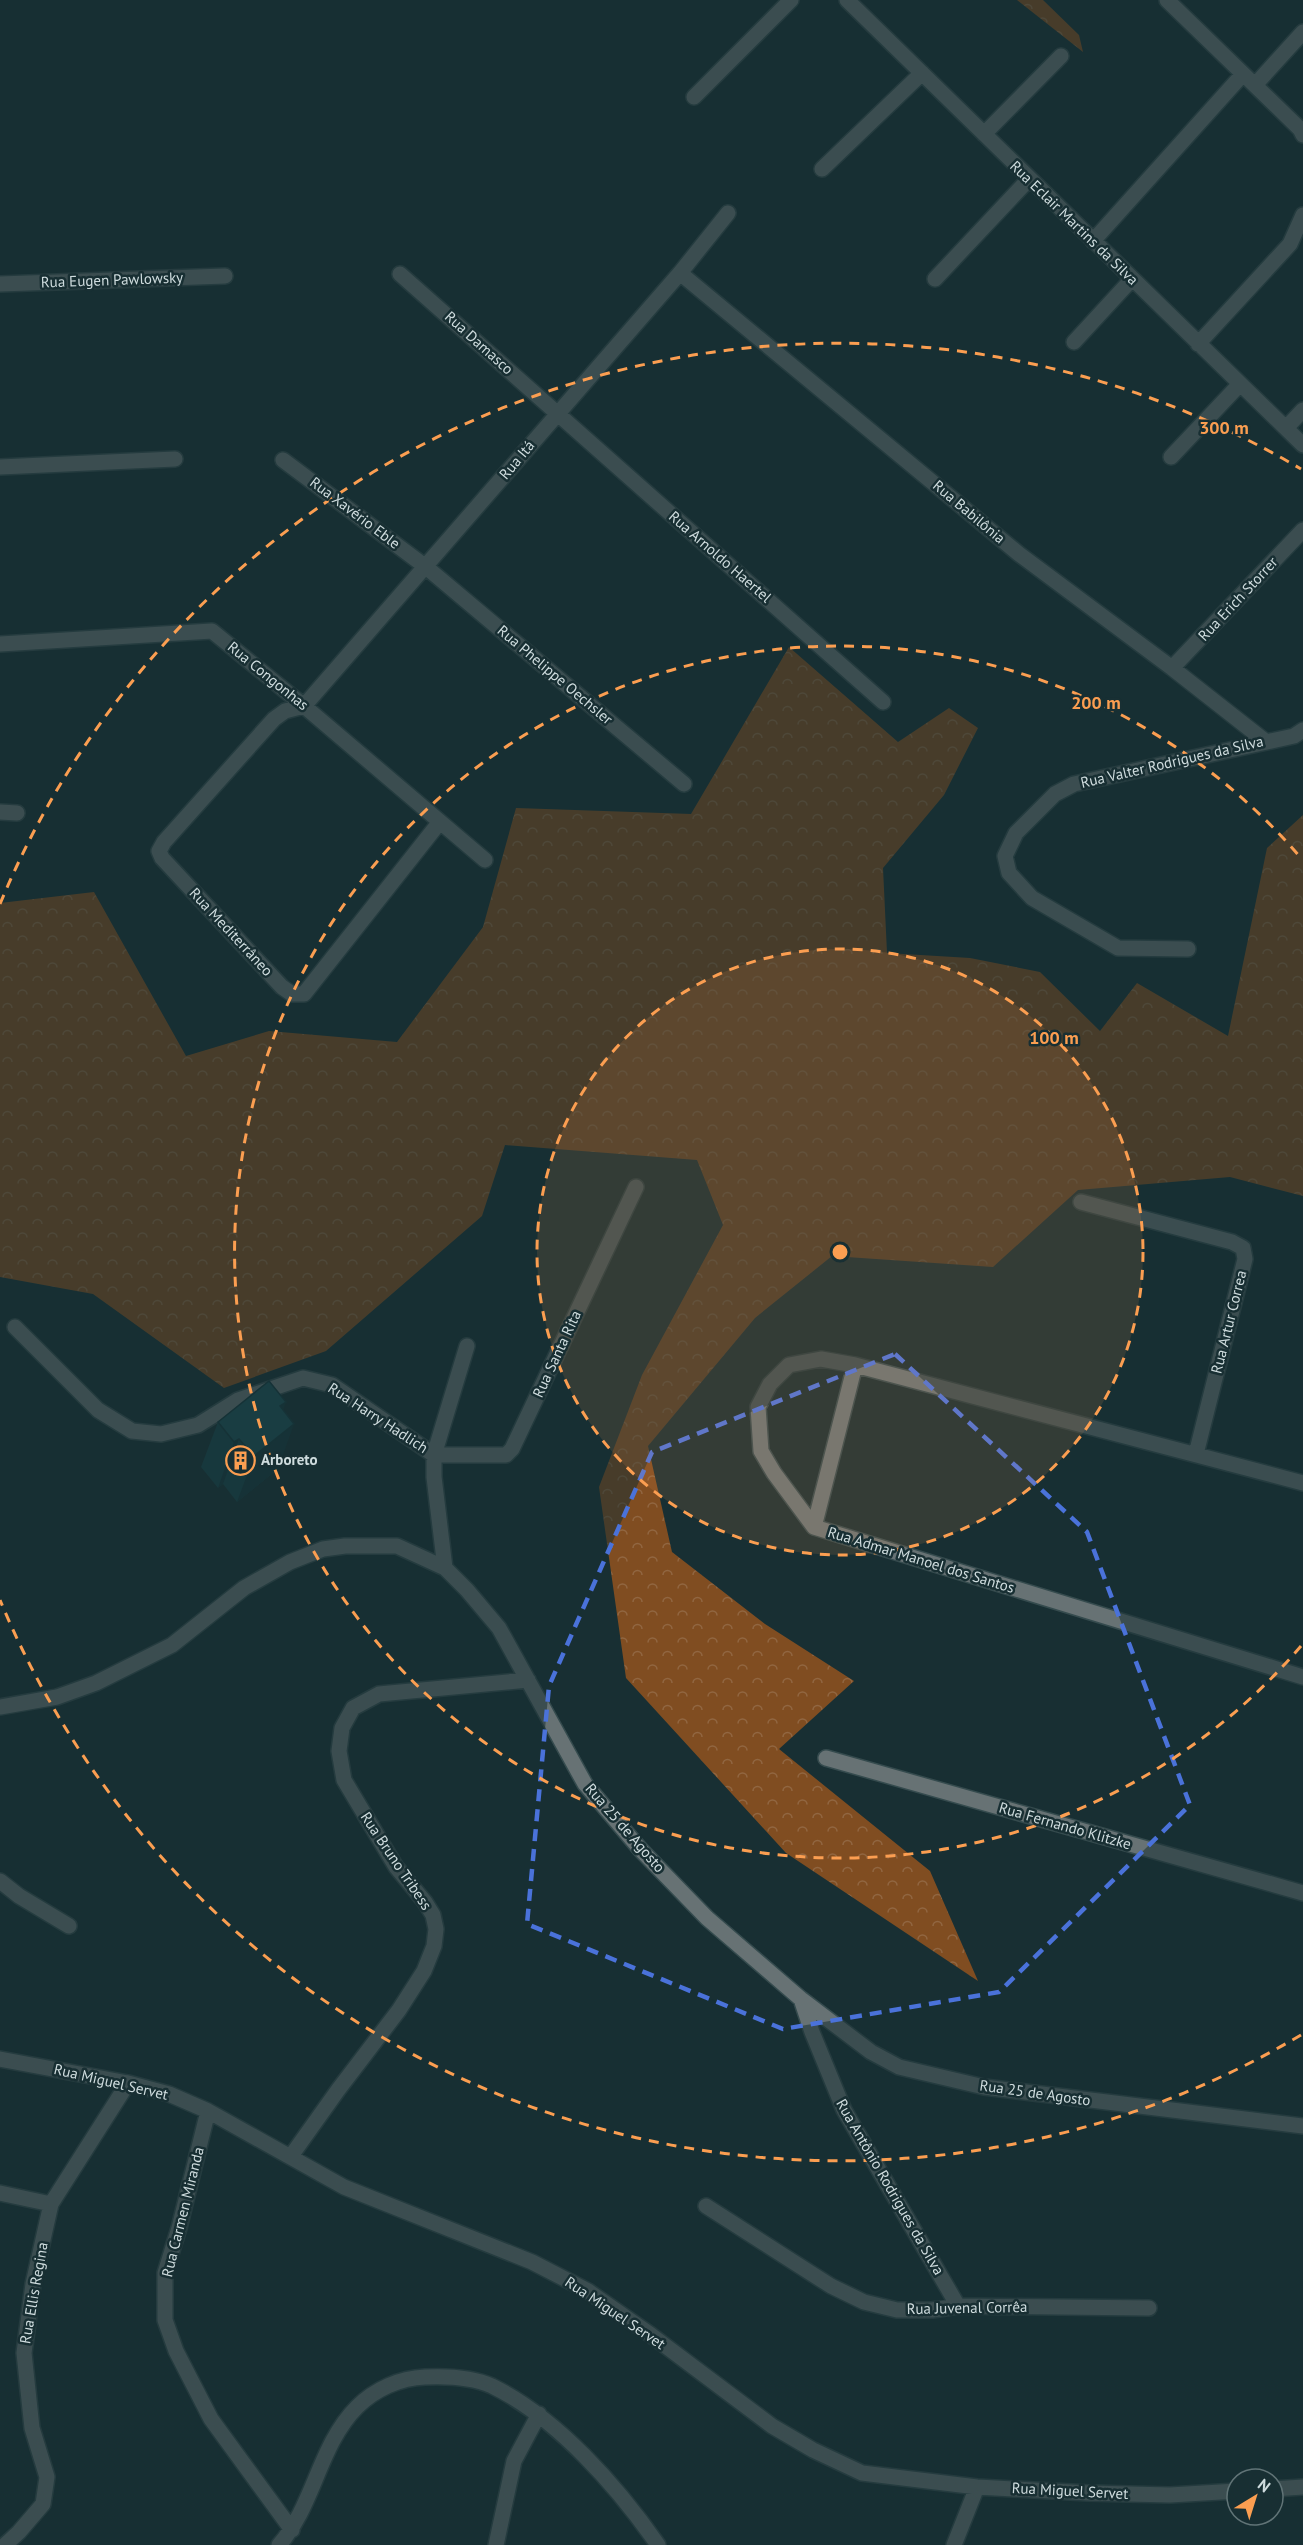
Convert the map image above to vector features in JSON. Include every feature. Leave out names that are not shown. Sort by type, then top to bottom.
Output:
[{"type":"street","points":[[694,98],[791,0]]},
{"type":"street","name":"Rua Eclair Martins da Silva","points":[[846,0],[1303,445]]},
{"type":"street","points":[[1167,0],[1300,129],[1303,135]]},
{"type":"street","points":[[1255,86],[1303,32]]},
{"type":"street","points":[[984,134],[1061,56]]},
{"type":"street","points":[[822,170],[922,73]]},
{"type":"street","points":[[1093,242],[1242,74]]},
{"type":"street","points":[[934,279],[1029,178]]},
{"type":"street","name":"Rua Itá","points":[[304,706],[680,273],[728,213]]},
{"type":"street","points":[[1198,344],[1290,244],[1303,215]]},
{"type":"street","name":"Rua Babilônia","points":[[680,273],[1019,554],[1172,668],[1265,741]]},
{"type":"street","name":"Rua Damasco","points":[[400,274],[557,413]]},
{"type":"street","name":"Rua Eugen Pawlowsky","points":[[0,284],[225,276]]},
{"type":"street","points":[[1074,342],[1132,279]]},
{"type":"street","points":[[1171,458],[1240,384]]},
{"type":"street","points":[[1286,428],[1303,410]]},
{"type":"street","name":"Rua Arnoldo Haertel","points":[[557,413],[883,702]]},
{"type":"street","points":[[0,467],[175,459]]},
{"type":"street","name":"Rua Xavério Eble","points":[[283,460],[426,567]]},
{"type":"street","name":"Rua Erich Storrer","points":[[1172,668],[1303,530]]},
{"type":"street","name":"Rua Phelippe Oechsler","points":[[426,567],[684,784]]},
{"type":"street","name":"Rua Congonhas","points":[[0,644],[212,631],[304,706],[484,860]]},
{"type":"street","name":"Rua Mediterrâneo","points":[[304,706],[285,711],[274,719],[164,842],[159,851],[162,858],[282,987],[292,994],[304,994],[439,823]]},
{"type":"street","name":"Rua Valter Rodrigues da Silva","points":[[1188,949],[1118,948],[1032,898],[1009,873],[1005,856],[1016,833],[1055,794],[1074,784],[1172,765],[1265,741],[1294,736],[1303,730]]},
{"type":"street","points":[[0,812],[17,813]]},
{"type":"street","name":"Rua Santa Rita","points":[[434,1455],[506,1455],[512,1449],[636,1187]]},
{"type":"street","name":"Rua Artur Correa","points":[[1082,1202],[1232,1242],[1242,1248],[1245,1259],[1196,1454]]},
{"type":"street","name":"Rua Harry Hadlich","points":[[15,1327],[98,1410],[132,1431],[161,1434],[198,1425],[238,1400],[303,1378],[332,1385],[434,1455]]},
{"type":"street","points":[[445,1568],[434,1477],[434,1455],[467,1346]]},
{"type":"street","name":"Rua Admar Manoel dos Santos","points":[[1303,1483],[855,1365],[821,1359],[789,1365],[770,1384],[758,1407],[761,1450],[774,1473],[814,1527],[1303,1677]]},
{"type":"street","points":[[814,1527],[855,1365]]},
{"type":"street","name":"Rua 25 de Agosto","points":[[0,1707],[57,1697],[96,1683],[172,1645],[244,1588],[290,1562],[323,1549],[345,1546],[397,1546],[445,1568],[499,1628],[585,1784],[633,1841],[707,1918],[801,1999],[871,2052],[899,2067],[984,2087],[1303,2126]]},
{"type":"street","name":"Rua Bruno Tribess","points":[[291,2156],[399,2010],[424,1971],[434,1946],[436,1929],[433,1915],[396,1867],[344,1780],[339,1751],[342,1728],[353,1707],[379,1694],[528,1680]]},
{"type":"street","name":"Rua Fernando Klitzke","points":[[826,1758],[1303,1893]]},
{"type":"street","points":[[0,1881],[19,1896],[69,1926]]},
{"type":"street","name":"Rua Antônio Rodrigues da Silva","points":[[801,1999],[844,2110],[958,2306]]},
{"type":"street","name":"Rua Miguel Servet","points":[[0,2059],[129,2083],[169,2094],[208,2111],[344,2187],[532,2262],[588,2292],[772,2426],[813,2450],[862,2472],[977,2487],[1170,2495],[1225,2492]]},
{"type":"street","name":"Rua Ellis Regina","points":[[5,2545],[20,2532],[43,2504],[47,2477],[32,2428],[24,2353],[33,2284],[51,2204],[129,2083]]},
{"type":"street","name":"Rua Carmen Miranda","points":[[208,2111],[185,2206],[165,2272],[165,2320],[176,2351],[212,2419],[292,2530]]},
{"type":"street","points":[[0,2193],[51,2204]]},
{"type":"street","name":"Rua Juvenal Corrêa","points":[[706,2206],[831,2286],[864,2302],[897,2310],[932,2310],[958,2306],[1149,2308]]},
{"type":"street","points":[[279,2545],[292,2530],[333,2440],[356,2408],[380,2388],[414,2378],[450,2376],[490,2385],[539,2414],[590,2462],[658,2545]]},
{"type":"street","points":[[496,2545],[514,2461],[539,2414]]},
{"type":"street","points":[[954,2545],[977,2487]]},
{"type":"street","points":[[1285,2488],[1303,2487]]},
{"type":"highlighted area","points":[[895,1354],[1087,1532],[1190,1805],[999,1992],[783,2029],[527,1924],[549,1686],[652,1452]]},
{"type":"green space","points":[[1017,0],[1043,0],[1079,35],[1083,52]]},
{"type":"green space","points":[[789,647],[898,742],[949,708],[978,728],[944,795],[883,868],[887,953],[970,958],[1040,972],[1100,1031],[1137,983],[1228,1036],[1267,848],[1303,815],[1303,1196],[1230,1177],[1078,1190],[993,1267],[832,1256],[755,1318],[648,1446],[672,1552],[765,1624],[854,1681],[779,1749],[930,1871],[978,1981],[786,1853],[626,1678],[599,1487],[642,1375],[723,1225],[697,1160],[505,1145],[482,1216],[326,1351],[224,1388],[93,1294],[0,1277],[0,903],[94,892],[186,1056],[269,1031],[397,1042],[483,927],[516,808],[691,814]]},
{"type":"building","points":[[269,1381],[286,1402],[280,1406],[294,1424],[254,1456],[239,1439],[234,1442],[218,1422]]},
{"type":"place","name":"Arboreto","points":[[240,1460]]}]
